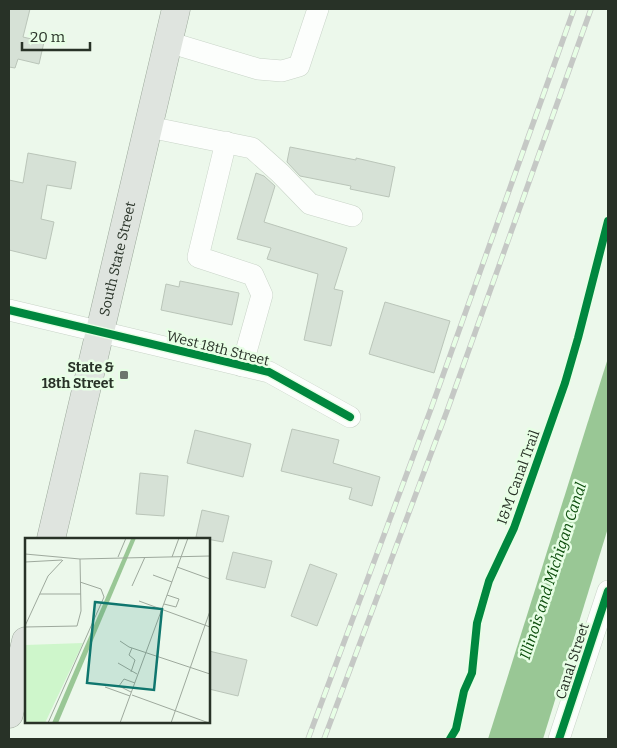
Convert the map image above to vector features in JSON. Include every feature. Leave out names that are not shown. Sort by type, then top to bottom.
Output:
[{"type":"main road","name":"South State Street","points":[[51,538],[176,9]]},
{"type":"main road","points":[[9,714],[25,645]]},
{"type":"street","points":[[168,42],[258,69],[282,71],[299,66],[318,9]]},
{"type":"street","points":[[149,127],[252,148],[280,172],[310,204],[352,216]]},
{"type":"street","points":[[226,142],[198,257],[253,275],[262,295],[242,366]]},
{"type":"street","name":"West 18th Street","points":[[9,310],[269,372],[350,417]]},
{"type":"street","name":"Canal Street","points":[[559,739],[608,591]]},
{"type":"water","name":"Illinois and Michigan Canal","points":[[608,358],[608,528],[543,739],[488,739]]},
{"type":"building","points":[[9,9],[30,9],[23,37],[44,42],[39,64],[18,59],[15,68],[9,67]]},
{"type":"building","points":[[290,147],[356,160],[356,158],[395,167],[389,197],[350,189],[351,186],[300,176],[287,162]]},
{"type":"building","points":[[28,153],[76,162],[71,189],[47,185],[41,219],[54,222],[46,259],[9,250],[9,180],[23,183]]},
{"type":"building","points":[[256,173],[264,176],[275,186],[264,222],[347,248],[334,289],[343,291],[331,346],[304,340],[318,274],[267,259],[271,248],[237,239]]},
{"type":"building","points":[[180,281],[239,293],[232,325],[161,310],[166,284],[179,287]]},
{"type":"building","points":[[385,302],[450,321],[434,373],[369,354]]},
{"type":"building","points":[[292,429],[339,440],[333,463],[380,477],[372,506],[349,499],[352,488],[281,471]]},
{"type":"building","points":[[195,430],[251,444],[243,477],[187,463]]},
{"type":"building","points":[[140,473],[168,476],[164,516],[136,514]]},
{"type":"building","points":[[202,510],[229,516],[223,542],[210,540],[210,538],[196,537]]},
{"type":"building","points":[[233,552],[272,561],[265,588],[226,579]]},
{"type":"building","points":[[310,564],[337,574],[317,626],[291,616]]},
{"type":"building","points":[[210,651],[247,660],[238,696],[210,689]]},
{"type":"railway","points":[[308,739],[432,406],[574,9]]},
{"type":"railway","points":[[324,739],[447,411],[591,9]]},
{"type":"cycle path","name":"I&M Canal Trail","points":[[450,739],[456,729],[464,691],[472,673],[477,623],[489,581],[514,528],[565,383],[608,221]]},
{"type":"cycle path","points":[[9,310],[269,372],[350,417]]},
{"type":"cycle path","points":[[559,739],[608,591]]},
{"type":"place","name":"State & 18th Street","points":[[124,375]]}]
